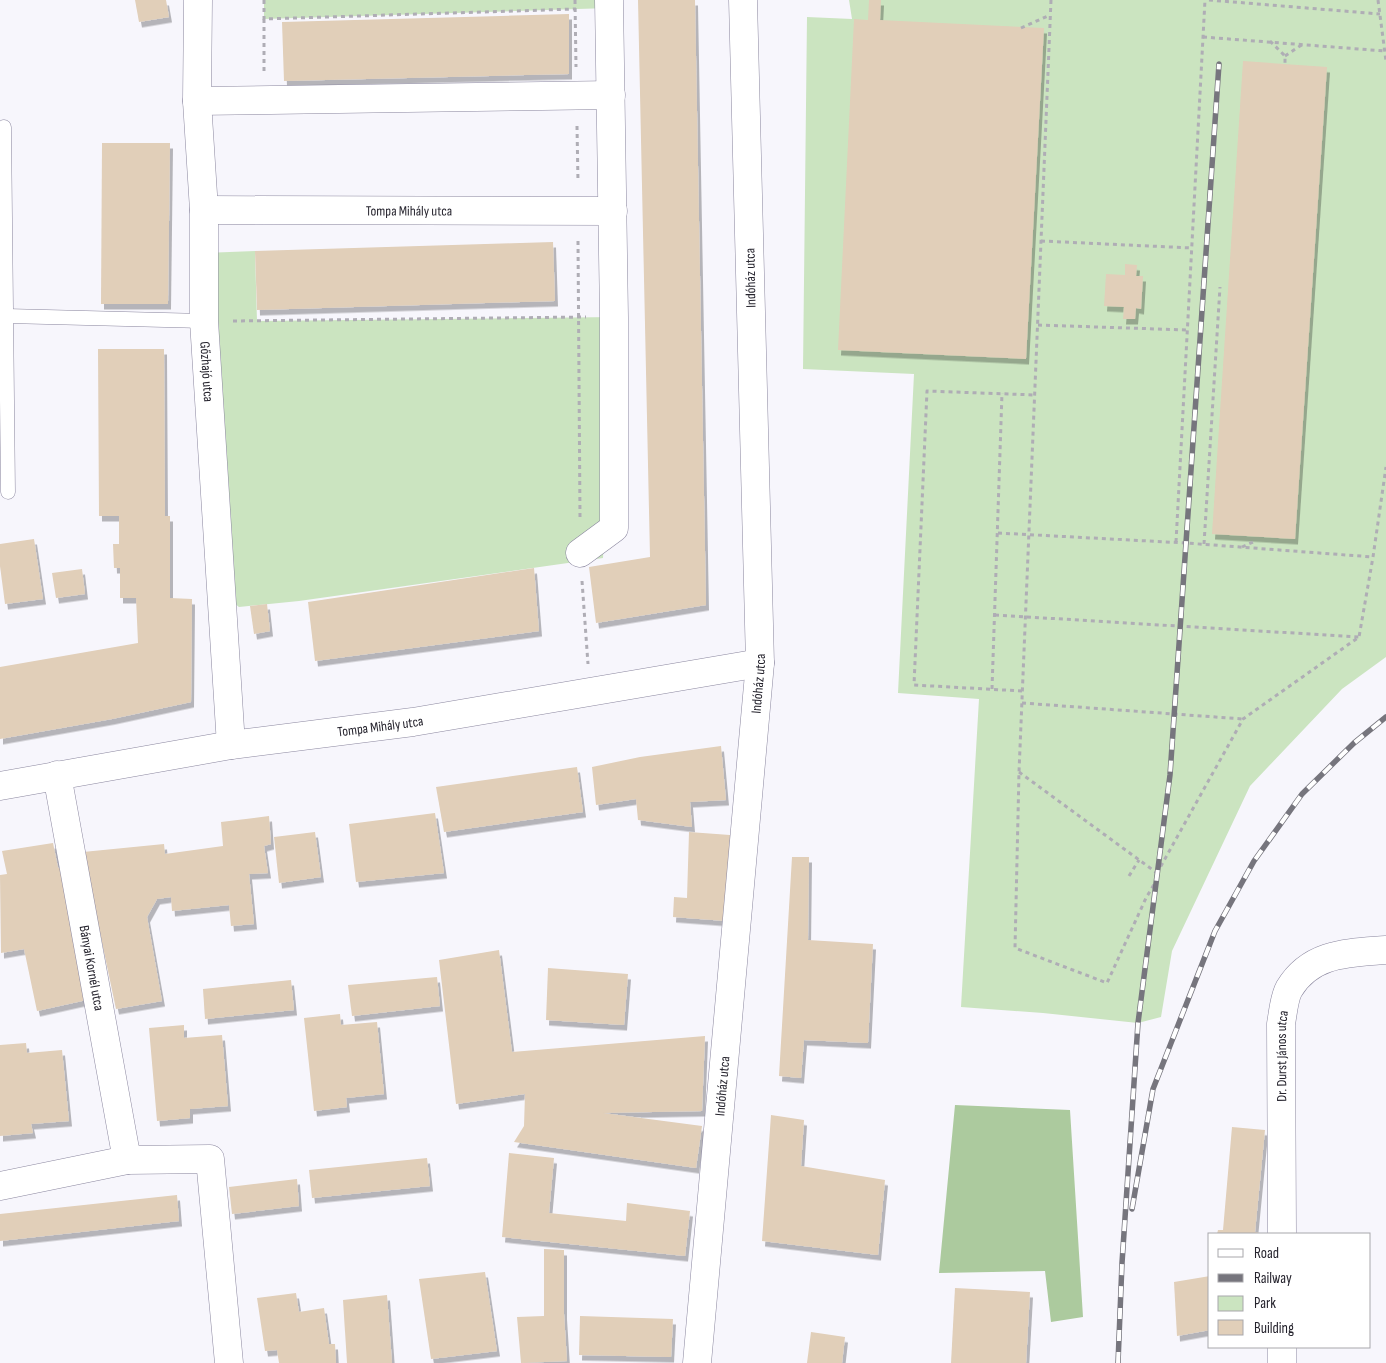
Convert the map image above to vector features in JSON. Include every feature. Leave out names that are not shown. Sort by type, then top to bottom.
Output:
[{"type":"street","name":"Gőzhajó utca","points":[[198,0],[197,102],[204,210],[204,321],[231,745]]},
{"type":"street","name":"Indóház utca","points":[[697,1363],[760,664],[743,0]]},
{"type":"street","points":[[580,553],[614,528],[613,211],[609,4]]},
{"type":"street","points":[[197,102],[611,95]]},
{"type":"street","name":"Tompa Mihály utca","points":[[204,210],[613,211]]},
{"type":"street","name":"Tompa Mihály utca","points":[[0,786],[231,745],[413,722],[760,664]]},
{"type":"street","name":"Bányai Kornél utca","points":[[57,775],[127,1160]]},
{"type":"street","name":"Dr. Durst János utca","points":[[1282,1233],[1281,1024],[1288,990],[1309,966],[1339,954],[1386,950]]},
{"type":"street","points":[[0,1186],[127,1160],[210,1159],[229,1363]]},
{"type":"street","points":[[1282,1348],[1282,1363]]},
{"type":"lane","points":[[4,126],[8,492]]},
{"type":"lane","points":[[7,316],[204,321]]},
{"type":"path","points":[[264,0],[264,67]]},
{"type":"path","points":[[575,0],[580,553],[590,692]]},
{"type":"path","points":[[1051,0],[1022,691],[1015,948],[1106,983],[1156,881],[1157,873],[1243,719],[1359,637],[1386,467]]},
{"type":"path","points":[[1176,542],[1205,0]]},
{"type":"path","points":[[1209,0],[1380,14]]},
{"type":"path","points":[[1378,0],[1386,61]]},
{"type":"path","points":[[264,19],[575,10],[609,4]]},
{"type":"path","points":[[1022,28],[1050,15]]},
{"type":"path","points":[[1203,37],[1385,51]]},
{"type":"path","points":[[1270,41],[1285,56],[1285,64]]},
{"type":"path","points":[[1285,56],[1303,44]]},
{"type":"path","points":[[1041,241],[1192,248]]},
{"type":"path","points":[[1204,544],[1220,286]]},
{"type":"path","points":[[204,321],[614,317]]},
{"type":"path","points":[[1038,325],[1187,330]]},
{"type":"path","points":[[1022,691],[914,685],[927,391],[1035,395]]},
{"type":"path","points":[[992,689],[1002,393]]},
{"type":"path","points":[[998,533],[1176,542],[1373,557]]},
{"type":"path","points":[[1253,542],[1254,536]]},
{"type":"path","points":[[1242,547],[1253,542]]},
{"type":"path","points":[[1253,542],[1262,549]]},
{"type":"path","points":[[995,615],[1359,637]]},
{"type":"path","points":[[1022,703],[1243,719]]},
{"type":"path","points":[[1019,772],[1157,873]]},
{"type":"path","points":[[1129,876],[1139,860]]},
{"type":"green space","points":[[264,0],[609,0],[609,8],[264,19]]},
{"type":"green space","points":[[849,0],[1386,0],[1386,657],[1342,689],[1250,786],[1172,951],[1161,1017],[1138,1023],[961,1007],[979,699],[898,693],[914,374],[803,369],[807,17],[852,19]]},
{"type":"green space","points":[[255,251],[257,321],[614,317],[603,558],[299,601],[239,607],[222,594],[204,253]]},
{"type":"green space","points":[[955,1105],[1070,1110],[1083,1317],[1051,1322],[1045,1271],[939,1273]]},
{"type":"building","points":[[135,0],[166,0],[169,17],[139,22]]},
{"type":"building","points":[[638,0],[695,0],[706,605],[596,623],[589,567],[650,557]]},
{"type":"building","points":[[869,0],[881,0],[880,20],[1044,28],[1026,359],[838,350],[854,19],[868,20]]},
{"type":"building","points":[[569,14],[569,74],[284,81],[282,22]]},
{"type":"building","points":[[1243,61],[1327,67],[1295,539],[1212,534]]},
{"type":"building","points":[[102,143],[170,143],[168,304],[101,304]]},
{"type":"building","points":[[553,242],[555,301],[257,310],[255,251]]},
{"type":"building","points":[[1125,264],[1137,265],[1136,276],[1143,276],[1141,309],[1136,308],[1135,319],[1123,319],[1124,307],[1104,306],[1106,274],[1125,275]]},
{"type":"building","points":[[98,349],[164,349],[165,516],[170,516],[170,598],[192,599],[191,702],[112,719],[0,739],[0,667],[138,643],[136,598],[120,598],[120,568],[114,568],[113,544],[119,544],[119,516],[99,516]]},
{"type":"building","points":[[34,539],[43,599],[5,604],[0,566],[0,544]]},
{"type":"building","points":[[534,568],[539,631],[315,661],[308,602]]},
{"type":"building","points":[[82,569],[85,594],[56,598],[52,573]]},
{"type":"building","points":[[267,604],[270,631],[254,634],[250,606]]},
{"type":"building","points":[[721,746],[726,800],[690,802],[692,827],[638,820],[636,799],[596,805],[592,767],[640,757]]},
{"type":"building","points":[[577,767],[583,812],[444,832],[436,787]]},
{"type":"building","points":[[435,813],[444,873],[356,882],[349,824]]},
{"type":"building","points":[[269,816],[271,844],[264,846],[268,873],[249,874],[254,924],[231,926],[229,905],[172,911],[171,897],[157,899],[147,917],[162,1001],[116,1009],[83,852],[164,844],[165,854],[223,846],[221,822]]},
{"type":"building","points":[[315,832],[321,877],[279,883],[274,837]]},
{"type":"building","points":[[689,832],[730,835],[726,921],[673,917],[674,897],[687,898]]},
{"type":"building","points":[[53,843],[58,868],[67,867],[91,999],[37,1011],[24,949],[1,953],[0,875],[7,874],[2,851]]},
{"type":"building","points":[[792,857],[809,857],[808,940],[873,944],[868,1043],[804,1040],[801,1078],[779,1076]]},
{"type":"building","points":[[499,950],[512,1052],[705,1036],[702,1111],[603,1113],[702,1126],[696,1168],[514,1142],[524,1126],[525,1094],[456,1104],[439,960]]},
{"type":"building","points":[[548,968],[628,974],[624,1025],[546,1020]]},
{"type":"building","points":[[437,977],[440,1006],[352,1016],[348,985]]},
{"type":"building","points":[[291,980],[294,1010],[205,1019],[203,989]]},
{"type":"building","points":[[340,1014],[341,1025],[377,1022],[384,1094],[346,1098],[347,1107],[314,1111],[304,1018]]},
{"type":"building","points":[[184,1025],[184,1038],[222,1035],[228,1106],[190,1109],[190,1118],[157,1121],[149,1028]]},
{"type":"building","points":[[26,1043],[27,1053],[62,1050],[69,1121],[31,1124],[33,1133],[0,1136],[0,1045]]},
{"type":"building","points":[[771,1115],[804,1120],[801,1166],[885,1180],[878,1255],[762,1241]]},
{"type":"building","points":[[1232,1127],[1265,1130],[1255,1232],[1260,1233],[1217,1233],[1218,1230],[1223,1230]]},
{"type":"building","points":[[509,1153],[554,1158],[549,1213],[626,1221],[627,1203],[690,1211],[685,1256],[502,1237]]},
{"type":"building","points":[[427,1158],[430,1186],[312,1198],[309,1170]]},
{"type":"building","points":[[297,1179],[299,1206],[232,1214],[229,1187]]},
{"type":"building","points":[[177,1195],[179,1221],[0,1241],[0,1214]]},
{"type":"building","points":[[544,1249],[564,1250],[564,1314],[567,1361],[521,1363],[517,1317],[544,1316]]},
{"type":"building","points":[[485,1272],[497,1351],[431,1359],[419,1279]]},
{"type":"building","points":[[1208,1276],[1208,1330],[1177,1336],[1174,1282]]},
{"type":"building","points":[[955,1288],[1030,1292],[1026,1363],[951,1363]]},
{"type":"building","points":[[296,1293],[299,1312],[324,1308],[329,1344],[335,1344],[336,1363],[279,1363],[277,1350],[265,1351],[257,1298]]},
{"type":"building","points":[[387,1295],[392,1363],[347,1363],[343,1300]]},
{"type":"building","points":[[580,1316],[673,1319],[671,1357],[579,1355]]},
{"type":"building","points":[[811,1332],[845,1337],[842,1363],[807,1363]]},
{"type":"railway","points":[[1118,1363],[1122,1263],[1138,1023],[1170,775],[1219,64]]},
{"type":"railway","points":[[1132,1209],[1153,1089],[1215,931],[1254,861],[1302,794],[1354,743],[1386,717]]}]
